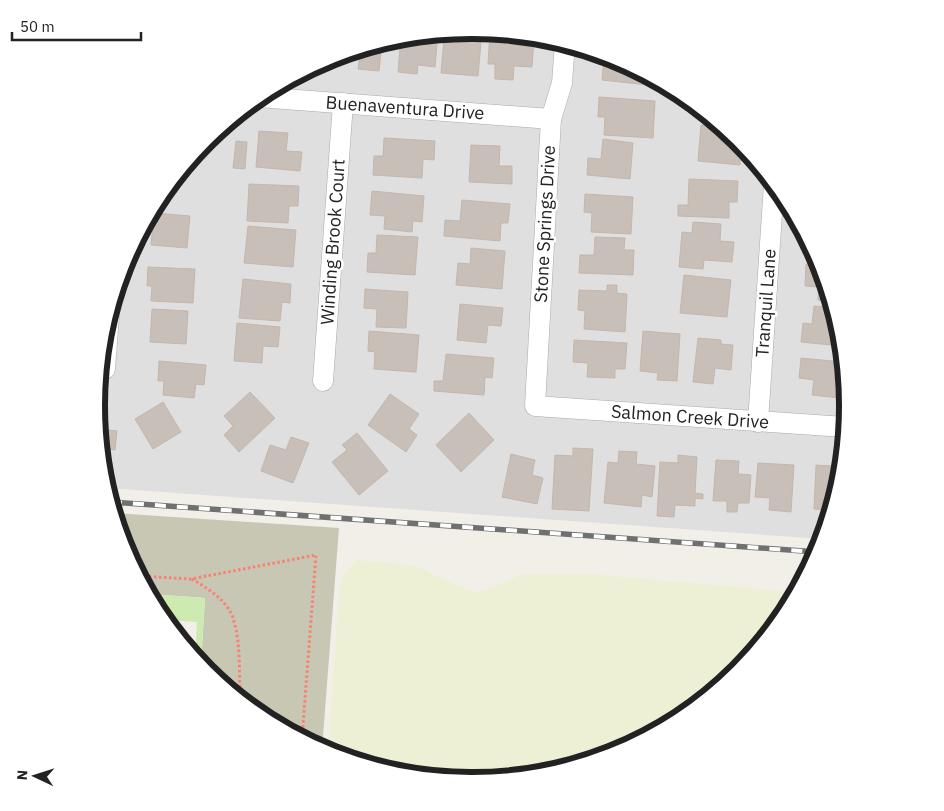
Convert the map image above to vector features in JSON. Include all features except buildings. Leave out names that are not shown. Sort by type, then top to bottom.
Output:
[{"type":"street","name":"Stone Springs Drive","points":[[535,406],[552,119],[562,83],[564,50]]},
{"type":"street","name":"Buenaventura Drive","points":[[273,98],[552,119]]},
{"type":"street","name":"Winding Brook Court","points":[[324,381],[343,104]]},
{"type":"street","name":"Tranquil Lane","points":[[758,422],[773,197]]},
{"type":"street","name":"Salmon Creek Drive","points":[[535,406],[838,427]]},
{"type":"path","points":[[147,576],[191,579],[316,555],[303,730]]},
{"type":"path","points":[[191,579],[206,587],[220,599],[233,616],[238,646],[240,689]]},
{"type":"shaded area","points":[[472,39],[520,42],[567,51],[590,58],[655,88],[676,101],[714,130],[763,182],[790,222],[801,243],[811,265],[826,311],[832,334],[838,382],[839,406],[836,453],[826,500],[814,538],[115,489],[108,453],[105,406],[106,382],[112,334],[133,265],[154,222],[167,202],[181,182],[213,146],[230,130],[268,101],[289,88],[332,67],[354,58],[400,46],[424,42]]},
{"type":"shaded area","points":[[122,514],[339,528],[323,740],[268,710],[230,681],[202,653],[205,598],[158,595],[133,546]]},
{"type":"shaded area","points":[[357,560],[413,565],[461,587],[477,592],[523,574],[590,574],[788,591],[763,629],[731,665],[695,696],[655,723],[612,744],[567,760],[520,769],[472,772],[424,769],[400,765],[354,753],[329,742],[339,589],[344,573]]},
{"type":"green space","points":[[158,595],[205,598],[202,653],[196,647],[197,622],[175,621]]},
{"type":"railway","points":[[119,503],[809,551]]}]
